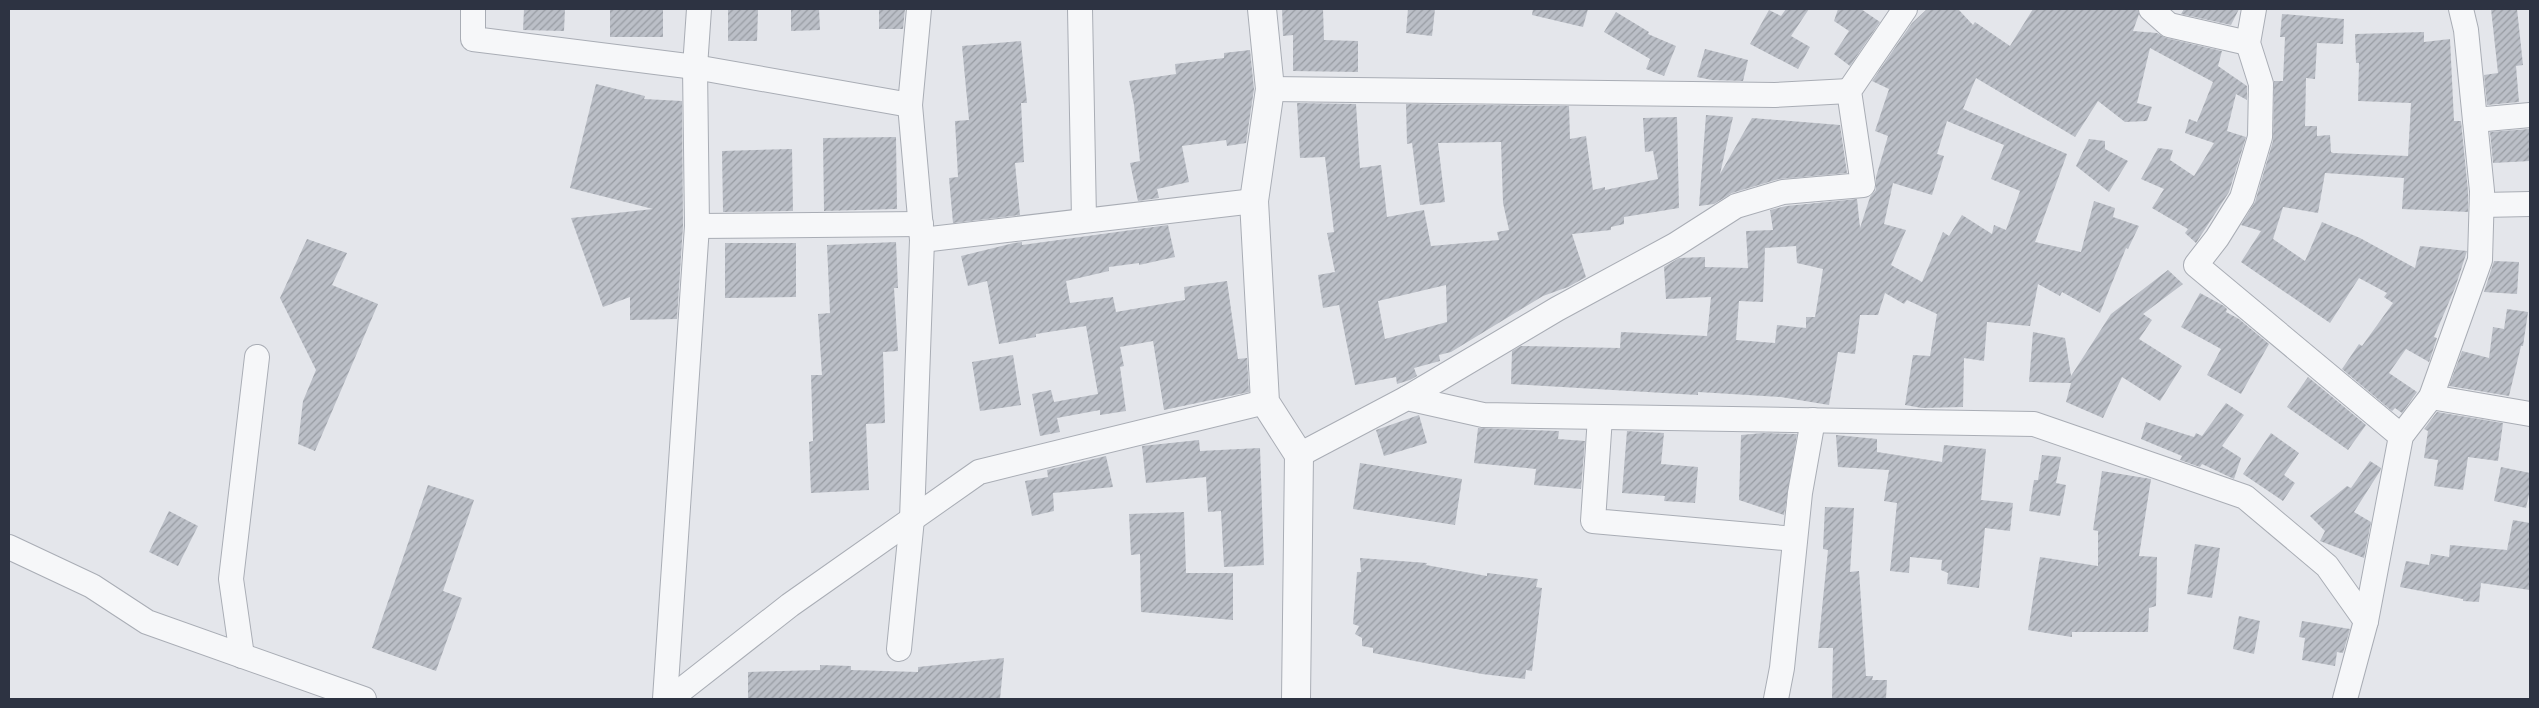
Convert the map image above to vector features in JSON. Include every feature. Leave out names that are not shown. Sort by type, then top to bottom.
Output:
[{"type":"street","points":[[473,9],[473,39],[695,67],[910,105]]},
{"type":"street","points":[[665,699],[697,226],[695,67],[699,9]]},
{"type":"street","points":[[899,650],[912,519],[922,232],[910,105],[919,9]]},
{"type":"street","points":[[1080,9],[1084,219]]},
{"type":"street","points":[[1262,9],[1270,89],[1254,201],[1265,402],[1299,455],[1296,699]]},
{"type":"street","points":[[1299,455],[1407,398],[1557,309],[1675,245],[1736,206],[1783,192],[1863,185],[1849,91],[1905,9]]},
{"type":"street","points":[[2150,9],[2169,25],[2248,43]]},
{"type":"street","points":[[2254,9],[2248,43],[2261,84],[2260,137],[2242,198],[2217,238],[2196,265],[2402,436]]},
{"type":"street","points":[[2345,699],[2366,621],[2402,436],[2431,397],[2480,260],[2482,204],[2466,30],[2461,9]]},
{"type":"street","points":[[1270,89],[1775,95],[1849,91]]},
{"type":"street","points":[[2475,120],[2530,115]]},
{"type":"street","points":[[697,226],[922,232],[1084,219],[1254,201]]},
{"type":"street","points":[[2482,204],[2530,204]]},
{"type":"street","points":[[242,656],[231,578],[257,357]]},
{"type":"street","points":[[2431,397],[2530,414]]},
{"type":"street","points":[[1407,398],[1484,415],[2034,424],[2245,497],[2327,566],[2366,621]]},
{"type":"street","points":[[670,699],[790,604],[979,472],[1265,402]]},
{"type":"street","points":[[1600,417],[1593,521],[1795,540]]},
{"type":"street","points":[[1776,699],[1782,668],[1800,493],[1813,420]]},
{"type":"street","points":[[9,547],[92,586],[147,622],[364,699]]},
{"type":"building","points":[[524,9],[565,9],[564,31],[523,30]]},
{"type":"building","points":[[610,9],[663,9],[663,37],[610,37]]},
{"type":"building","points":[[728,9],[758,9],[757,41],[728,41]]},
{"type":"building","points":[[791,9],[819,9],[820,30],[791,31]]},
{"type":"building","points":[[879,9],[905,9],[903,29],[879,29]]},
{"type":"building","points":[[1282,9],[1323,9],[1324,40],[1358,41],[1358,72],[1293,71],[1293,35],[1283,36]]},
{"type":"building","points":[[1408,9],[1435,9],[1432,36],[1406,33]]},
{"type":"building","points":[[1533,9],[1588,9],[1583,27],[1532,15]]},
{"type":"building","points":[[1786,9],[1809,9],[1791,36],[1810,47],[1798,69],[1750,44],[1769,10],[1781,16]]},
{"type":"building","points":[[1838,9],[1861,9],[1880,22],[1850,66],[1834,54],[1849,31],[1834,21]]},
{"type":"building","points":[[1927,9],[1958,9],[1973,25],[1975,22],[2010,46],[2033,9],[2138,9],[2139,14],[2133,31],[2157,33],[2166,38],[2222,51],[2218,66],[2247,86],[2247,100],[2236,94],[2227,131],[2246,137],[2229,192],[2196,243],[2185,233],[2188,229],[2152,208],[2164,189],[2141,179],[2158,148],[2173,150],[2170,160],[2194,176],[2214,143],[2185,133],[2189,119],[2197,122],[2213,82],[2150,48],[2137,103],[2152,107],[2147,121],[2125,122],[2098,101],[2075,137],[1976,78],[1963,109],[2067,154],[2035,242],[2081,252],[2094,201],[2115,208],[2113,217],[2139,226],[2128,249],[2126,248],[2100,313],[2062,292],[2060,296],[2038,284],[2030,326],[1987,322],[1984,361],[1964,358],[1963,407],[1922,408],[1905,405],[1913,355],[1930,356],[1937,314],[1907,300],[1904,304],[1885,293],[1878,315],[1860,315],[1855,354],[1838,352],[1829,405],[1781,397],[1698,392],[1698,395],[1511,384],[1512,351],[1521,346],[1620,348],[1621,332],[1707,336],[1711,297],[1666,299],[1664,267],[1679,258],[1705,257],[1705,267],[1748,268],[1746,231],[1773,230],[1770,210],[1786,206],[1857,199],[1860,228],[1870,197],[1876,190],[1876,177],[1888,136],[1875,131],[1889,89],[1872,81],[1912,23]],"holes":[[[1947,121],[2004,145],[1991,179],[2020,191],[2006,230],[1994,225],[1992,234],[1962,215],[1949,236],[1943,232],[1922,282],[1891,265],[1906,230],[1884,224],[1893,183],[1932,195],[1944,156],[1937,154]],[[1796,246],[1797,263],[1823,269],[1815,317],[1806,317],[1806,328],[1777,325],[1775,343],[1736,340],[1739,301],[1763,302],[1765,248]]]},
{"type":"building","points":[[2184,9],[2239,9],[2231,25],[2181,14]]},
{"type":"building","points":[[2491,9],[2517,9],[2523,65],[2516,66],[2519,102],[2487,105],[2484,75],[2498,73]]},
{"type":"building","points":[[1616,12],[1649,32],[1648,34],[1676,46],[1664,76],[1646,69],[1650,59],[1604,32]]},
{"type":"building","points":[[2282,14],[2344,19],[2343,44],[2317,43],[2315,79],[2306,78],[2305,126],[2317,126],[2317,136],[2330,135],[2331,152],[2333,153],[2408,156],[2411,103],[2358,101],[2359,63],[2356,63],[2355,34],[2424,32],[2424,42],[2450,39],[2454,121],[2461,121],[2468,191],[2468,212],[2402,209],[2404,178],[2325,173],[2318,213],[2283,207],[2273,239],[2305,261],[2322,222],[2360,238],[2415,268],[2420,246],[2467,251],[2455,288],[2434,337],[2437,338],[2429,362],[2406,349],[2389,373],[2417,392],[2402,413],[2395,408],[2392,411],[2342,369],[2359,344],[2362,346],[2393,303],[2384,297],[2387,293],[2359,278],[2330,323],[2241,262],[2261,231],[2241,225],[2255,202],[2273,141],[2274,81],[2283,81],[2285,37],[2280,37]]},
{"type":"building","points":[[1021,41],[1027,103],[1021,103],[1024,162],[1015,163],[1020,215],[953,223],[949,178],[958,177],[955,121],[969,120],[962,46]]},
{"type":"building","points":[[1705,49],[1748,60],[1743,81],[1712,80],[1697,77]]},
{"type":"building","points":[[1250,50],[1254,89],[1246,143],[1227,146],[1226,140],[1182,146],[1189,182],[1157,189],[1159,198],[1138,201],[1130,163],[1140,161],[1134,105],[1129,81],[1176,74],[1175,64],[1224,58],[1224,53]]},
{"type":"building","points":[[596,84],[645,96],[644,99],[682,101],[683,226],[677,319],[630,320],[630,297],[603,307],[571,218],[653,209],[570,188]]},
{"type":"building","points":[[1297,103],[1356,104],[1360,168],[1381,165],[1387,217],[1424,210],[1431,246],[1499,240],[1497,232],[1509,230],[1503,203],[1501,142],[1438,143],[1445,202],[1420,205],[1412,143],[1407,144],[1406,104],[1569,106],[1570,139],[1586,136],[1593,190],[1605,187],[1605,190],[1658,179],[1653,151],[1645,152],[1643,118],[1677,117],[1679,208],[1624,217],[1624,224],[1611,227],[1611,230],[1572,234],[1586,277],[1568,287],[1543,296],[1451,352],[1439,355],[1440,361],[1414,368],[1417,376],[1410,380],[1397,384],[1396,377],[1355,385],[1339,305],[1323,308],[1318,275],[1335,272],[1327,233],[1334,232],[1325,157],[1300,158]],"holes":[[[1446,285],[1447,322],[1385,339],[1378,301]]]},
{"type":"building","points":[[1706,115],[1733,117],[1720,174],[1752,118],[1840,125],[1847,173],[1779,179],[1732,193],[1714,204],[1699,206]]},
{"type":"building","points":[[2529,129],[2530,161],[2493,163],[2490,132]]},
{"type":"building","points":[[896,137],[897,209],[824,211],[823,138]]},
{"type":"building","points":[[2089,139],[2105,141],[2105,149],[2128,161],[2109,192],[2076,166]]},
{"type":"building","points":[[792,149],[793,211],[723,212],[722,151]]},
{"type":"building","points":[[1168,225],[1175,257],[1139,265],[1139,263],[1109,267],[1109,271],[1066,281],[1070,303],[1113,297],[1116,312],[1185,300],[1184,287],[1227,281],[1238,359],[1247,358],[1249,392],[1164,410],[1153,341],[1120,347],[1124,366],[1120,367],[1126,411],[1100,415],[1100,410],[1057,418],[1060,432],[1040,436],[1032,394],[1051,390],[1054,402],[1098,394],[1086,326],[1036,334],[1036,337],[999,344],[987,281],[968,286],[961,256],[1014,243],[1022,242],[1022,245]]},
{"type":"building","points":[[307,239],[347,253],[332,285],[378,304],[315,451],[298,444],[303,401],[316,370],[280,298]]},
{"type":"building","points":[[896,242],[898,288],[894,288],[898,351],[883,352],[885,423],[866,424],[869,490],[811,493],[809,442],[813,441],[811,375],[822,375],[818,314],[830,313],[827,245]]},
{"type":"building","points":[[725,243],[796,243],[796,297],[725,298]]},
{"type":"building","points":[[2494,261],[2519,262],[2517,294],[2484,292]]},
{"type":"building","points":[[2168,270],[2183,284],[2143,314],[2152,320],[2139,339],[2182,366],[2160,401],[2122,377],[2103,418],[2066,402],[2071,383],[2029,382],[2033,332],[2065,338],[2071,376],[2111,314]]},
{"type":"building","points":[[2200,293],[2224,306],[2227,309],[2226,312],[2239,319],[2269,344],[2241,394],[2207,375],[2221,349],[2181,327]]},
{"type":"building","points":[[2507,309],[2528,312],[2523,346],[2521,346],[2509,396],[2449,386],[2462,351],[2489,358],[2493,327],[2504,329]]},
{"type":"building","points":[[1013,355],[1021,405],[980,411],[972,362]]},
{"type":"building","points":[[2308,377],[2366,425],[2348,450],[2287,407]]},
{"type":"building","points":[[2226,403],[2244,415],[2222,446],[2241,458],[2234,479],[2202,464],[2200,467],[2180,460],[2182,456],[2141,439],[2146,422],[2194,437],[2196,433],[2202,436]]},
{"type":"building","points":[[2437,412],[2503,423],[2498,461],[2468,457],[2463,490],[2434,486],[2438,460],[2424,458],[2428,431],[2424,429]]},
{"type":"building","points":[[1419,415],[1427,443],[1384,456],[1376,430]]},
{"type":"building","points":[[1478,428],[1559,431],[1558,439],[1585,441],[1581,489],[1534,485],[1536,469],[1474,463]]},
{"type":"building","points":[[1627,431],[1664,433],[1661,464],[1698,467],[1695,503],[1664,501],[1665,496],[1622,493]]},
{"type":"building","points":[[1763,433],[1797,434],[1784,515],[1739,500],[1741,435]]},
{"type":"building","points":[[2271,433],[2299,453],[2284,475],[2295,483],[2283,501],[2243,474]]},
{"type":"building","points":[[1836,435],[1877,439],[1877,452],[1942,462],[1944,445],[1986,449],[1981,500],[2013,503],[2010,531],[1985,528],[1979,588],[1947,584],[1948,573],[1941,570],[1942,560],[1910,557],[1909,573],[1890,571],[1897,503],[1884,501],[1889,470],[1838,467]]},
{"type":"building","points":[[1199,440],[1200,451],[1260,448],[1264,565],[1224,567],[1221,511],[1208,512],[1206,477],[1146,483],[1142,446]]},
{"type":"building","points":[[2042,455],[2061,457],[2056,483],[2066,485],[2060,516],[2029,511],[2034,480],[2038,480]]},
{"type":"building","points":[[1106,456],[1113,487],[1053,493],[1054,511],[1032,516],[1025,481],[1048,477],[1047,470]]},
{"type":"building","points":[[2370,461],[2381,468],[2354,512],[2371,522],[2364,558],[2320,541],[2325,531],[2310,516],[2347,486],[2351,488]]},
{"type":"building","points":[[1360,463],[1462,479],[1455,525],[1353,509]]},
{"type":"building","points":[[2501,467],[2530,473],[2530,490],[2526,508],[2494,501]]},
{"type":"building","points":[[2102,471],[2151,479],[2139,556],[2157,557],[2156,606],[2149,608],[2148,632],[2072,632],[2072,637],[2028,630],[2040,557],[2098,566],[2098,531],[2093,530]]},
{"type":"building","points":[[428,485],[474,500],[443,591],[462,598],[436,671],[372,648]]},
{"type":"building","points":[[1825,507],[1854,508],[1850,572],[1859,571],[1866,676],[1873,676],[1872,680],[1887,680],[1886,699],[1832,699],[1833,648],[1818,648],[1828,550],[1823,549]]},
{"type":"building","points":[[169,511],[198,526],[178,566],[149,552]]},
{"type":"building","points":[[1184,512],[1186,573],[1233,573],[1233,620],[1141,612],[1140,554],[1131,555],[1129,514]]},
{"type":"building","points":[[2513,520],[2530,523],[2530,590],[2481,583],[2479,602],[2463,601],[2463,599],[2400,587],[2406,561],[2429,565],[2431,554],[2449,557],[2450,545],[2507,550]]},
{"type":"building","points":[[2195,544],[2220,548],[2212,598],[2187,594]]},
{"type":"building","points":[[1360,558],[1427,563],[1426,565],[1487,576],[1487,573],[1538,579],[1536,587],[1542,588],[1532,671],[1526,670],[1525,679],[1482,674],[1373,653],[1373,648],[1362,646],[1362,638],[1355,634],[1359,626],[1353,624],[1357,572],[1361,572]]},
{"type":"building","points":[[2239,616],[2260,621],[2254,654],[2233,649]]},
{"type":"building","points":[[2302,621],[2350,629],[2343,653],[2337,652],[2335,666],[2302,660],[2305,638],[2299,637]]},
{"type":"building","points":[[1004,658],[1000,699],[748,699],[748,672],[820,670],[820,665],[851,666],[851,670],[918,672],[918,667]]}]
